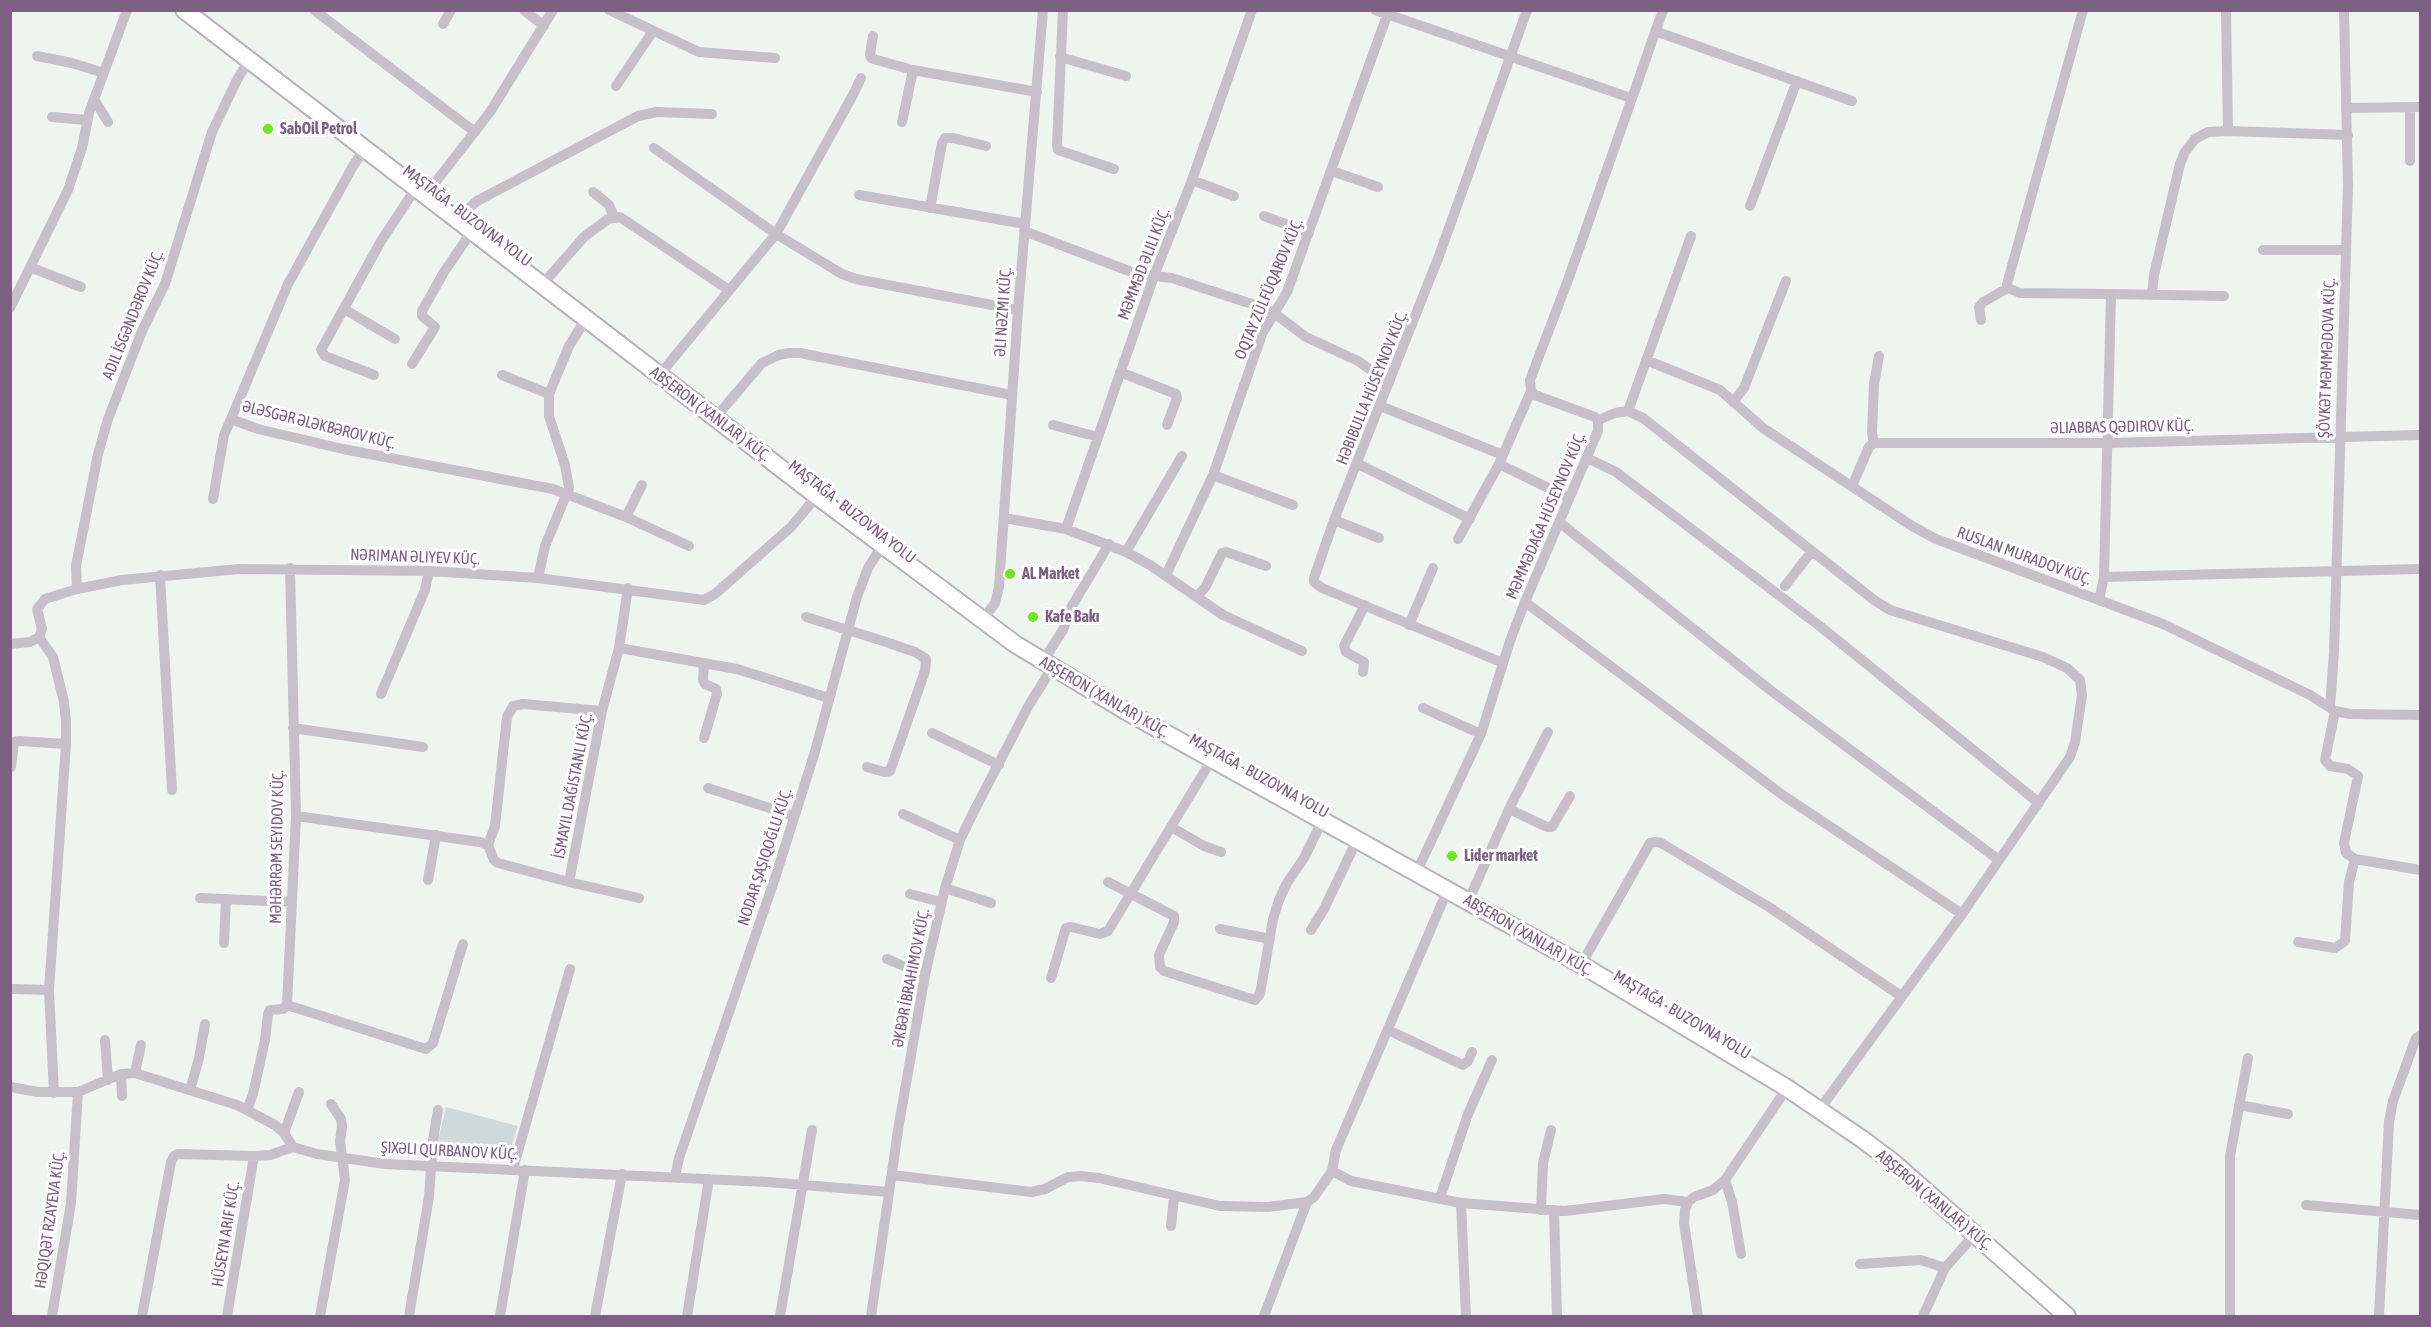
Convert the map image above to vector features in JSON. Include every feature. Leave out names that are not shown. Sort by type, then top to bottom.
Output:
[{"type":"main road","name":"ABŞERON ( XANLAR ) KÜÇ.","points":[[184,10],[252,57],[365,149],[424,188],[472,231],[882,546],[984,617]]},
{"type":"main road","name":"MAŞTAĞA - BUZOVNA YOLU","points":[[198,10],[252,57],[424,188],[463,213],[548,278],[984,617],[1050,662],[1586,956],[1823,1106],[1900,1156],[2080,1317]]},
{"type":"main road","name":"ABŞERON ( XANLAR ) KÜÇ.","points":[[1050,662],[1212,759],[1582,965],[1787,1088],[1823,1106],[1894,1163],[2067,1317]]},
{"type":"street","points":[[10,308],[68,190],[82,148],[87,120],[127,10]]},
{"type":"street","points":[[314,10],[475,132]]},
{"type":"street","points":[[443,24],[451,10]]},
{"type":"street","points":[[524,10],[544,26]]},
{"type":"street","points":[[374,375],[322,353],[321,350],[381,241],[424,188],[475,132],[506,89],[553,10]]},
{"type":"street","points":[[609,10],[699,52],[775,58]]},
{"type":"street","name":"ƏLI NƏZMI KÜÇ.","points":[[984,617],[995,603],[999,586],[1018,310],[1043,10]]},
{"type":"street","points":[[1063,10],[1058,150],[1114,169]]},
{"type":"street","name":"MƏMMƏD ƏLILI KÜÇ.","points":[[1066,529],[1154,276],[1192,180],[1252,10]]},
{"type":"street","points":[[1375,10],[1631,98]]},
{"type":"street","name":"HƏBIBULLA HÜSEYNOV KÜÇ.","points":[[1503,663],[1322,588],[1314,582],[1316,570],[1335,520],[1439,256],[1527,10]]},
{"type":"street","points":[[1458,539],[1501,460],[1531,391],[1530,380],[1537,358],[1568,280],[1663,10]]},
{"type":"street","points":[[2008,288],[2010,268],[2083,10]]},
{"type":"street","points":[[2226,10],[2228,130]]},
{"type":"street","name":"ŞÖVKƏT MƏMMƏDOVA KÜÇ.","points":[[2344,10],[2348,135],[2346,250],[2332,709],[2325,760],[2330,766],[2348,769],[2358,776],[2344,843],[2346,853],[2355,859]]},
{"type":"street","name":"OQTAY ZÜLFÜQAROV KÜÇ.","points":[[1166,575],[1213,475],[1262,334],[1284,300],[1388,13]]},
{"type":"street","points":[[616,86],[652,31]]},
{"type":"street","points":[[1655,31],[1852,101]]},
{"type":"street","points":[[873,36],[871,58],[913,70],[1037,92]]},
{"type":"street","points":[[37,56],[72,63],[104,73]]},
{"type":"street","name":"ADIL İSGƏNDƏROV KÜÇ.","points":[[77,589],[76,566],[98,454],[108,419],[142,331],[165,284],[212,132],[237,80],[252,57]]},
{"type":"street","points":[[1060,57],[1126,76]]},
{"type":"street","points":[[902,122],[913,70]]},
{"type":"street","points":[[665,368],[776,234],[861,78]]},
{"type":"street","points":[[1750,206],[1797,81]]},
{"type":"street","points":[[94,99],[108,122]]},
{"type":"street","points":[[2347,108],[2415,107],[2410,161]]},
{"type":"street","points":[[463,213],[477,201],[638,116],[657,112],[712,114]]},
{"type":"street","points":[[51,117],[87,120]]},
{"type":"street","points":[[2152,294],[2154,275],[2185,152],[2195,139],[2208,132],[2228,130],[2348,135]]},
{"type":"street","points":[[930,208],[942,143],[945,138],[986,147]]},
{"type":"street","points":[[654,148],[776,234],[825,265],[856,279],[1018,310]]},
{"type":"street","name":"ƏLƏSGƏR ƏLƏKBƏROV KÜÇ.","points":[[365,149],[353,166],[288,284],[231,419],[258,429],[343,449],[541,486],[626,517],[689,546]]},
{"type":"street","points":[[1332,171],[1378,187]]},
{"type":"street","points":[[1192,180],[1234,196]]},
{"type":"street","points":[[593,192],[609,205],[614,217]]},
{"type":"street","points":[[859,195],[1025,227],[1137,274],[1172,278],[1274,313],[1301,334],[1358,361],[1389,383]]},
{"type":"street","points":[[1264,216],[1310,233]]},
{"type":"street","points":[[548,278],[584,237],[614,217],[626,219],[729,290]]},
{"type":"street","points":[[412,364],[435,327],[422,316],[422,311],[444,272],[472,231]]},
{"type":"street","points":[[1628,411],[1691,236]]},
{"type":"street","points":[[2263,250],[2346,250]]},
{"type":"street","points":[[30,267],[81,287]]},
{"type":"street","points":[[1733,402],[1744,388],[1786,281]]},
{"type":"street","points":[[2008,288],[2020,293],[2224,296]]},
{"type":"street","points":[[1981,320],[1979,307],[1983,302],[2008,288]]},
{"type":"street","points":[[2098,600],[2104,577],[2111,294]]},
{"type":"street","points":[[344,309],[395,339]]},
{"type":"street","points":[[538,578],[545,546],[568,494],[569,482],[549,416],[549,394],[569,346],[586,319]]},
{"type":"street","points":[[721,411],[762,363],[789,353],[800,353],[1012,395]]},
{"type":"street","points":[[1852,486],[1869,447],[1874,443],[1872,433],[1874,384],[1879,356]]},
{"type":"street","name":"RUSLAN MURADOV KÜÇ.","points":[[1646,360],[1720,390],[1763,428],[1912,526],[1944,543],[2163,624],[2310,695],[2332,709],[2350,714],[2421,715]]},
{"type":"street","points":[[1120,372],[1176,394],[1177,398],[1167,425]]},
{"type":"street","points":[[502,375],[549,394]]},
{"type":"street","name":"MƏMMƏDAĞA HÜSEYNOV KÜÇ.","points":[[1420,865],[1480,734],[1525,602],[1598,431],[1598,420],[1542,398],[1531,391]]},
{"type":"street","points":[[1380,406],[1501,460],[1569,498]]},
{"type":"street","points":[[1598,420],[1615,413],[1628,411],[1643,418],[1890,610],[2043,657],[2076,675],[2082,688],[2074,748],[1962,914],[1823,1106]]},
{"type":"street","points":[[213,499],[224,435],[231,419]]},
{"type":"street","points":[[1053,425],[1098,437]]},
{"type":"street","name":"ƏLIABBAS QƏDIROV KÜÇ.","points":[[1874,443],[2108,443],[2421,435]]},
{"type":"street","points":[[1126,552],[1182,456]]},
{"type":"street","points":[[1587,458],[1616,471],[1821,627],[2039,803]]},
{"type":"street","points":[[1358,464],[1470,519]]},
{"type":"street","points":[[1213,475],[1293,504]]},
{"type":"street","points":[[626,517],[642,484]]},
{"type":"street","name":"NƏRIMAN ƏLIYEV KÜÇ.","points":[[39,638],[42,629],[37,613],[38,605],[45,599],[77,589],[160,575],[239,569],[429,571],[538,578],[628,588],[698,600],[710,598],[791,527],[817,496]]},
{"type":"street","points":[[1004,518],[1066,529],[1109,544],[1166,575],[1223,615],[1302,651]]},
{"type":"street","points":[[1335,520],[1379,538]]},
{"type":"street","points":[[1559,522],[1770,690],[1999,860]]},
{"type":"street","name":"ƏKBƏR İBRAHIMOV KÜÇ.","points":[[871,1317],[925,975],[945,888],[960,840],[1050,662],[1072,606],[1109,544]]},
{"type":"street","points":[[675,1178],[679,1158],[774,881],[861,584],[882,546]]},
{"type":"street","points":[[1785,586],[1812,551]]},
{"type":"street","points":[[1197,597],[1206,586],[1222,553],[1226,552],[1266,566]]},
{"type":"street","name":"MƏHƏRRƏM SEYIDOV KÜÇ.","points":[[286,1005],[296,816],[290,568]]},
{"type":"street","points":[[1409,625],[1433,568]]},
{"type":"street","points":[[2104,577],[2421,569]]},
{"type":"street","points":[[381,694],[425,590],[429,571]]},
{"type":"street","points":[[160,575],[172,790]]},
{"type":"street","points":[[569,882],[602,711],[619,648],[628,588]]},
{"type":"street","points":[[1525,602],[1784,796],[1962,914]]},
{"type":"street","points":[[1363,672],[1364,662],[1344,650],[1365,605]]},
{"type":"street","points":[[806,617],[915,652],[926,660],[925,671],[890,771],[884,772],[867,767]]},
{"type":"street","points":[[10,644],[30,642],[39,638],[49,649],[63,702],[66,744],[48,990],[54,1093]]},
{"type":"street","points":[[619,648],[737,669],[829,698]]},
{"type":"street","points":[[704,663],[703,680],[705,684],[716,689],[717,694],[704,738]]},
{"type":"street","points":[[602,711],[523,704],[513,706],[507,717],[495,826],[488,845],[491,856],[498,863],[639,898]]},
{"type":"street","points":[[1423,708],[1480,734]]},
{"type":"street","points":[[293,728],[423,747]]},
{"type":"street","points":[[1472,893],[1509,809],[1548,732]]},
{"type":"street","points":[[932,733],[999,765]]},
{"type":"street","points":[[11,768],[14,742],[66,744]]},
{"type":"street","points":[[1051,978],[1065,928],[1104,934],[1108,931],[1212,759]]},
{"type":"street","points":[[708,788],[794,816]]},
{"type":"street","points":[[1509,809],[1547,827],[1552,827],[1570,796]]},
{"type":"street","points":[[903,814],[960,840]]},
{"type":"street","points":[[296,816],[436,835],[488,845]]},
{"type":"street","points":[[1108,882],[1174,916],[1174,922],[1160,955],[1160,967],[1164,971],[1251,999],[1259,998],[1273,919],[1282,892],[1304,858],[1322,821]]},
{"type":"street","points":[[1171,827],[1204,846],[1221,852]]},
{"type":"street","points":[[428,880],[436,835]]},
{"type":"street","points":[[1311,930],[1324,909],[1357,840]]},
{"type":"street","points":[[1586,956],[1650,843],[1655,842],[1661,843],[1769,907],[1901,996]]},
{"type":"street","points":[[2298,942],[2335,948],[2345,941],[2349,882],[2355,859],[2421,870]]},
{"type":"street","points":[[945,888],[991,903]]},
{"type":"street","points":[[1264,1317],[1308,1202],[1332,1171],[1336,1150],[1448,890]]},
{"type":"street","points":[[910,894],[941,902]]},
{"type":"street","points":[[201,898],[292,902]]},
{"type":"street","points":[[224,943],[226,899]]},
{"type":"street","points":[[1220,929],[1270,939]]},
{"type":"street","points":[[246,1110],[253,1094],[270,1010],[283,1009],[286,1005],[426,1049],[433,1043],[463,944]]},
{"type":"street","points":[[887,959],[925,975]]},
{"type":"street","points":[[513,1169],[570,969]]},
{"type":"street","points":[[14,989],[48,990]]},
{"type":"street","points":[[190,1090],[205,1024]]},
{"type":"street","points":[[1388,1030],[1459,1064],[1466,1064],[1472,1052]]},
{"type":"street","points":[[2379,1317],[2391,1109],[2416,1038],[2421,1036]]},
{"type":"street","points":[[105,1040],[108,1080]]},
{"type":"street","points":[[135,1073],[141,1045]]},
{"type":"street","points":[[2230,1317],[2230,1156],[2248,1058]]},
{"type":"street","points":[[1440,1198],[1468,1114],[1492,1060]]},
{"type":"street","points":[[10,1087],[54,1093],[78,1092],[122,1074],[135,1073],[227,1101],[275,1125],[284,1133],[293,1147]]},
{"type":"street","points":[[122,1074],[122,1096]]},
{"type":"street","points":[[1332,1171],[1351,1180],[1461,1203],[1581,1210],[1664,1199],[1688,1202],[1713,1190],[1725,1180],[1787,1088]]},
{"type":"street","name":"HƏQIQƏT RZAYEVA KÜÇ.","points":[[52,1317],[71,1203],[78,1092]]},
{"type":"street","points":[[284,1133],[299,1092]]},
{"type":"street","points":[[320,1317],[345,1180],[340,1141],[341,1119],[331,1104]]},
{"type":"street","points":[[2238,1105],[2288,1114]]},
{"type":"street","points":[[409,1317],[429,1197],[430,1166],[438,1110]]},
{"type":"street","points":[[780,1317],[812,1130]]},
{"type":"street","points":[[1541,1209],[1543,1164],[1551,1130]]},
{"type":"street","points":[[142,1317],[171,1161],[174,1156],[270,1155],[293,1147],[344,1159],[430,1166],[622,1174],[889,1192]]},
{"type":"street","name":"HÜSEYN ARIF KÜÇ.","points":[[227,1317],[254,1156]]},
{"type":"street","points":[[500,1317],[525,1170]]},
{"type":"street","points":[[595,1317],[622,1174]]},
{"type":"street","points":[[892,1175],[1030,1192],[1045,1189],[1068,1177],[1081,1176],[1236,1208],[1308,1202]]},
{"type":"street","points":[[687,1317],[710,1179]]},
{"type":"street","points":[[1725,1180],[1732,1202],[1741,1254]]},
{"type":"street","points":[[1171,1226],[1174,1197]]},
{"type":"street","points":[[1688,1202],[1683,1216],[1698,1317]]},
{"type":"street","points":[[1461,1203],[1466,1317]]},
{"type":"street","points":[[2306,1205],[2421,1215]]},
{"type":"street","points":[[1554,1210],[1557,1317]]},
{"type":"street","points":[[1923,1317],[1945,1268],[1975,1234]]},
{"type":"street","points":[[1860,1264],[1921,1260],[1945,1268]]},
{"type":"shaded area","points":[[446,1107],[518,1126],[508,1157],[435,1154]]},
{"type":"place","name":"SabOil Petrol","points":[[268,129]]},
{"type":"place","name":"AL Market","points":[[1010,574]]},
{"type":"place","name":"Kafe Bakı","points":[[1033,617]]},
{"type":"place","name":"Lider market","points":[[1452,856]]}]
